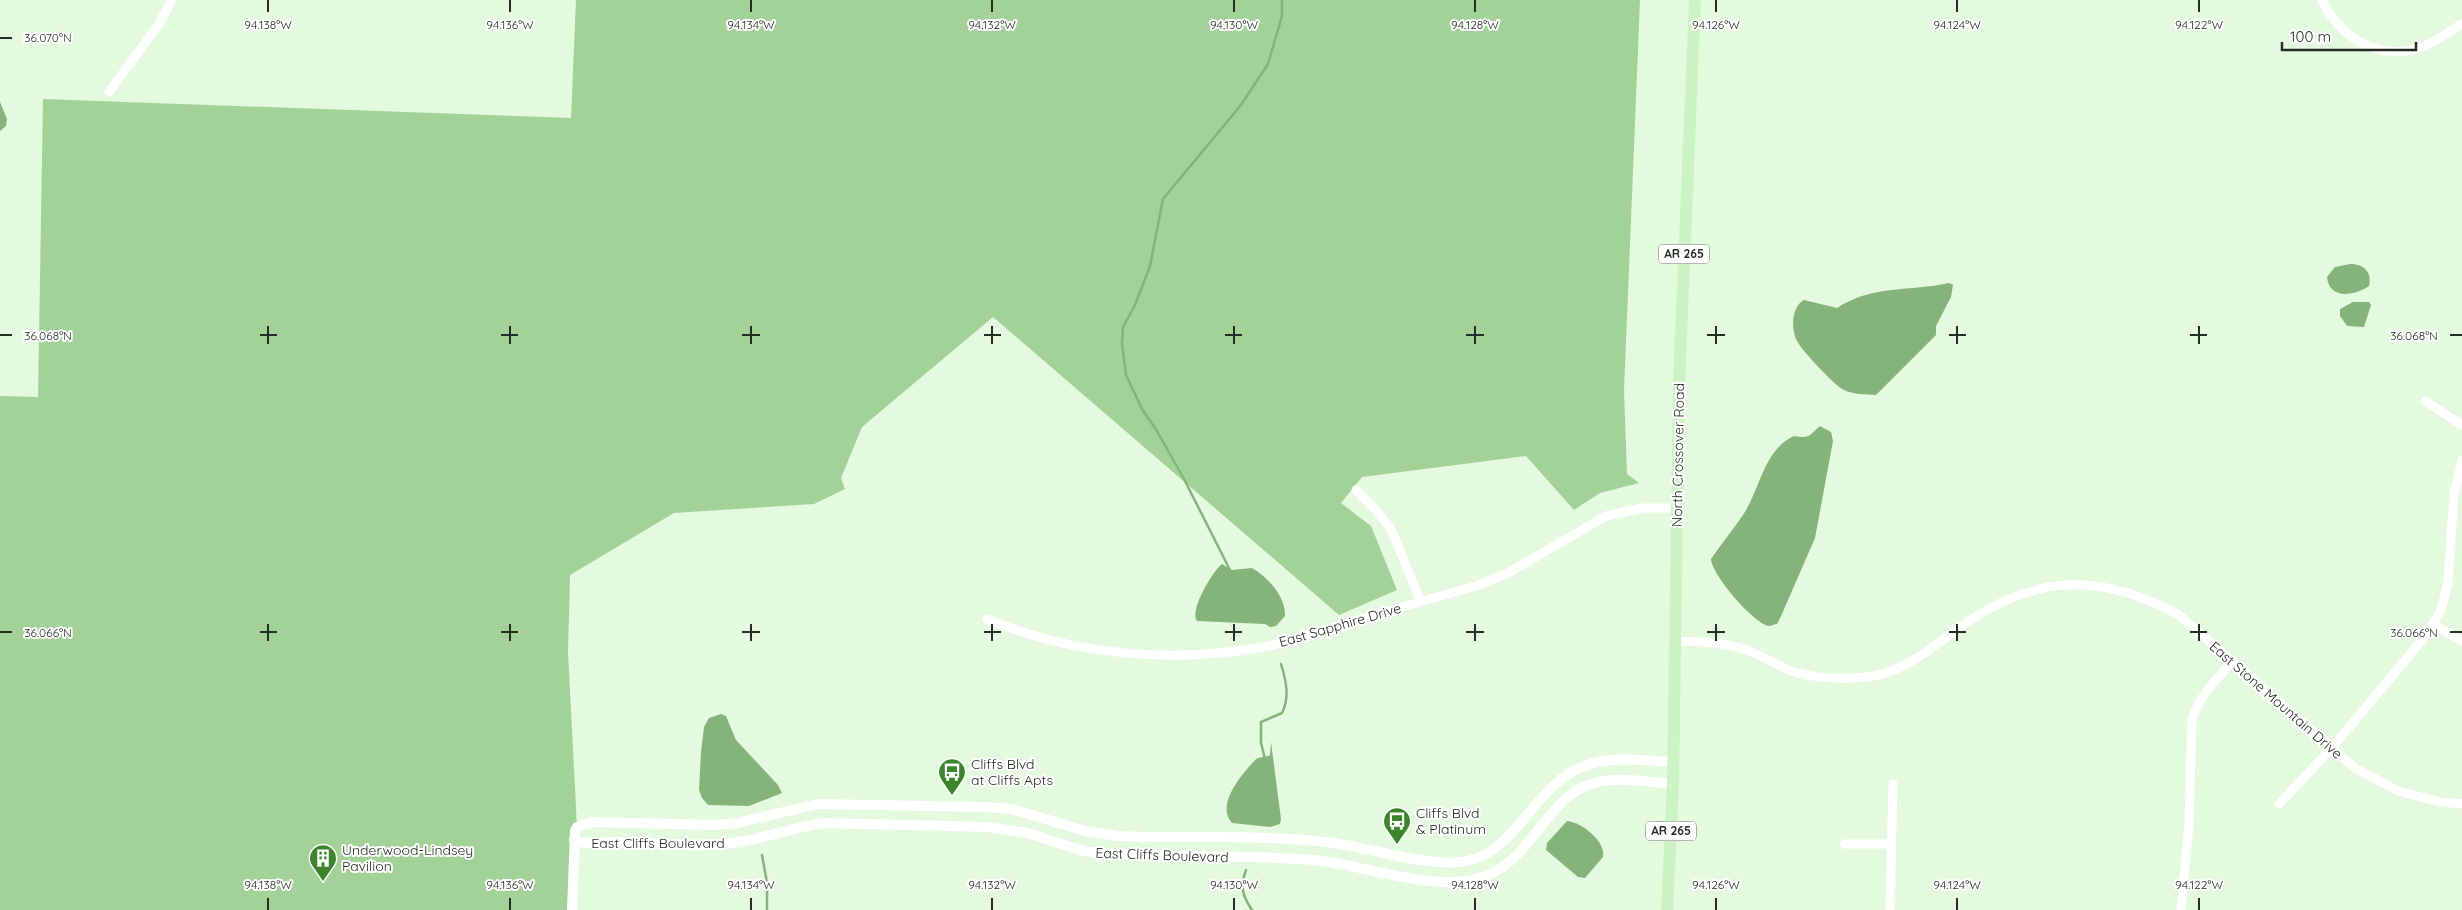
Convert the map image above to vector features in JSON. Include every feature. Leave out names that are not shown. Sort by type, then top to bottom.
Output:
[{"type":"main road","name":"North Crossover Road","points":[[1667,910],[1673,784],[1679,384],[1695,0]]},
{"type":"street","points":[[109,92],[153,32],[172,0]]},
{"type":"street","points":[[2322,0],[2338,25],[2351,37],[2366,46],[2386,51],[2406,51],[2427,45],[2462,24]]},
{"type":"street","points":[[2425,401],[2462,425]]},
{"type":"street","points":[[2279,804],[2331,749],[2428,634],[2441,610],[2448,582],[2454,494],[2462,460]]},
{"type":"street","points":[[1356,490],[1376,510],[1391,529],[1421,602]]},
{"type":"street","name":"East Sapphire Drive","points":[[987,619],[1038,637],[1109,652],[1182,656],[1223,653],[1270,645],[1476,586],[1508,573],[1606,516],[1643,508],[1677,508]]},
{"type":"street","name":"East Stone Mountain Drive","points":[[1675,641],[1721,644],[1746,649],[1790,670],[1810,676],[1853,678],[1874,676],[1896,669],[1914,660],[1981,612],[2036,588],[2061,584],[2105,586],[2126,590],[2154,601],[2179,614],[2331,749],[2355,768],[2398,791],[2440,802],[2462,804]]},
{"type":"street","points":[[2433,624],[2462,642]]},
{"type":"street","points":[[2180,910],[2189,823],[2192,720],[2202,695],[2232,662]]},
{"type":"street","name":"East Cliffs Boulevard","points":[[1673,762],[1615,760],[1590,764],[1556,781],[1505,839],[1486,854],[1472,860],[1450,863],[1324,842],[1117,836],[1085,832],[1012,809],[988,807],[818,804],[736,823],[715,825],[592,822],[577,827],[574,840],[583,843],[716,844],[738,842],[798,827],[822,824],[987,827],[1028,833],[1083,850],[1105,854],[1314,860],[1431,881],[1456,883],[1475,880],[1502,867],[1521,853],[1562,803],[1583,787],[1598,782],[1628,780],[1673,784]]},
{"type":"street","points":[[1890,910],[1893,784]]},
{"type":"street","points":[[715,825],[716,844]]},
{"type":"street","points":[[572,910],[574,840]]},
{"type":"street","points":[[1844,844],[1892,844]]},
{"type":"shaded area","points":[[576,0],[1640,0],[1624,391],[1627,474],[1639,483],[1600,493],[1574,510],[1526,456],[1362,477],[1341,503],[1371,526],[1397,590],[1339,615],[993,317],[862,427],[841,478],[845,489],[814,504],[674,513],[570,575],[568,652],[577,827],[572,910],[0,910],[0,396],[38,397],[43,99],[571,118]]},
{"type":"shaded area","points":[[0,102],[7,119],[6,126],[0,131]]},
{"type":"shaded area","points":[[2355,264],[2366,270],[2370,281],[2369,286],[2350,294],[2337,293],[2332,290],[2327,277],[2335,267]]},
{"type":"shaded area","points":[[1949,283],[1953,285],[1951,297],[1936,326],[1936,335],[1876,395],[1855,393],[1842,389],[1811,359],[1800,346],[1795,336],[1793,325],[1794,313],[1804,300],[1837,308],[1864,295]]},
{"type":"shaded area","points":[[2353,302],[2369,302],[2371,305],[2364,327],[2347,326],[2340,316],[2340,309]]},
{"type":"shaded area","points":[[1820,426],[1831,432],[1833,441],[1815,538],[1777,624],[1769,626],[1754,617],[1734,597],[1718,576],[1711,559],[1749,505],[1769,460],[1776,450],[1794,436],[1807,437]]},
{"type":"shaded area","points":[[1222,564],[1232,570],[1252,568],[1270,582],[1283,602],[1285,609],[1285,616],[1276,626],[1197,621],[1195,616],[1199,601],[1208,583]]},
{"type":"shaded area","points":[[721,714],[726,716],[736,740],[778,785],[782,793],[749,806],[708,805],[702,798],[699,790],[704,727],[709,718]]},
{"type":"shaded area","points":[[1271,742],[1281,819],[1280,824],[1270,827],[1232,823],[1228,816],[1227,808],[1232,790],[1255,760],[1270,755]]},
{"type":"shaded area","points":[[1567,821],[1579,825],[1591,833],[1601,845],[1603,851],[1603,857],[1585,878],[1578,877],[1546,850],[1547,843]]},
{"type":"waterway","points":[[1230,570],[1184,479],[1157,431],[1142,409],[1126,375],[1122,344],[1123,327],[1135,305],[1150,266],[1163,199],[1241,105],[1268,64],[1282,16],[1282,0]]},
{"type":"waterway","points":[[1265,759],[1261,743],[1261,722],[1282,713],[1286,701],[1286,682],[1281,664]]},
{"type":"waterway","points":[[762,855],[767,883],[767,910]]},
{"type":"waterway","points":[[1246,870],[1243,891],[1252,910]]},
{"type":"place","name":"Cliffs Blvd at Cliffs Apts","points":[[952,796]]},
{"type":"place","name":"Cliffs Blvd & Platinum","points":[[1397,845]]},
{"type":"place","name":"Underwood-Lindsey Pavilion","points":[[323,882]]}]
